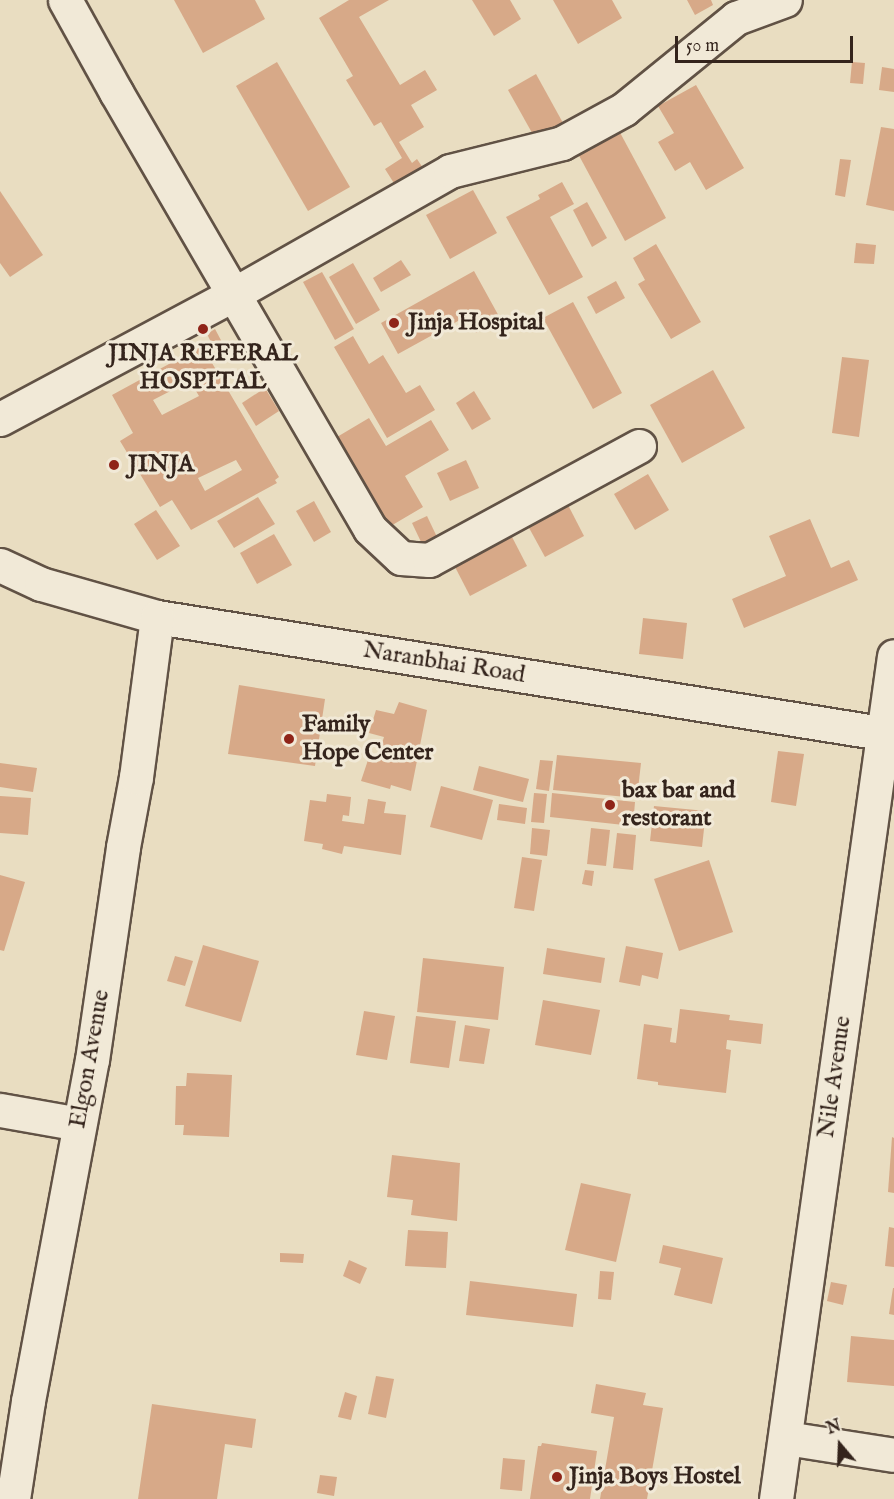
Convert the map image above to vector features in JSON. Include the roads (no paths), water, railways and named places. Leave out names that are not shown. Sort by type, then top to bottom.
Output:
[{"type":"street","points":[[65,0],[232,295],[370,529],[401,558],[429,560],[639,446]]},
{"type":"street","points":[[0,419],[232,295],[450,171],[562,143],[624,109],[733,9],[785,0]]},
{"type":"street","name":"Naranbhai Road","points":[[0,565],[41,584],[157,617],[888,734]]},
{"type":"street","name":"Elgon Avenue","points":[[13,1499],[28,1401],[92,1060],[123,847],[136,777],[157,617]]},
{"type":"street","name":"Nile Avenue","points":[[776,1499],[888,734],[894,656]]},
{"type":"street","points":[[0,1110],[79,1124]]},
{"type":"street","points":[[786,1438],[894,1455]]},
{"type":"place","name":"Jinja Hospital","points":[[394,323]]},
{"type":"place","name":"JINJA REFERAL HOSPITAL","points":[[203,329]]},
{"type":"place","name":"JINJA","points":[[114,465]]},
{"type":"place","name":"Family Hope Center","points":[[289,739]]},
{"type":"place","name":"bax bar and restorant","points":[[610,805]]},
{"type":"place","name":"Jinja Boys Hostel","points":[[557,1477]]}]
